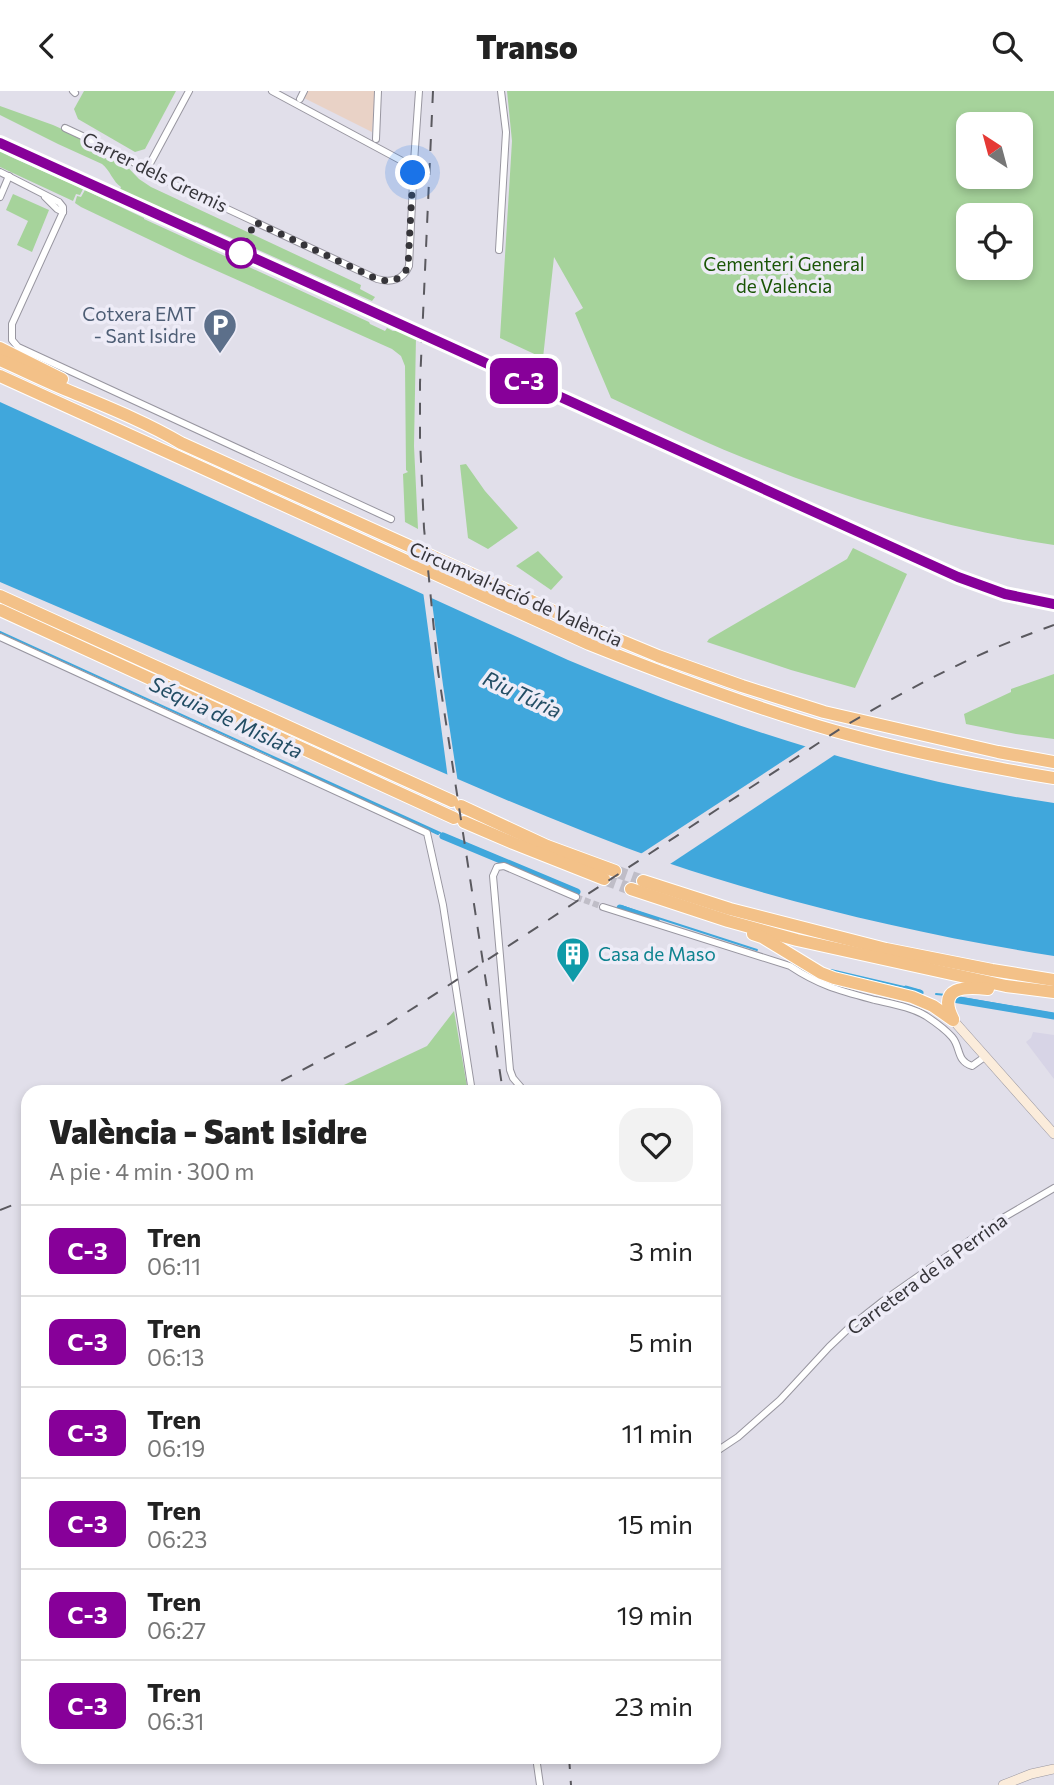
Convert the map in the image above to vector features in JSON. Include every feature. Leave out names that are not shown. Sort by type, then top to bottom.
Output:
[{"type":"highway","points":[[0,348],[78,387],[91,399]]},
{"type":"highway","name":"Circumval·lació de València","points":[[0,360],[658,656],[824,712],[1054,762]]},
{"type":"highway","name":"Circumval·lació de València","points":[[0,376],[589,644],[658,671],[835,731],[922,753],[1054,778]]},
{"type":"highway","points":[[0,596],[547,845],[615,871]]},
{"type":"highway","points":[[0,610],[459,820],[604,879]]},
{"type":"highway","points":[[824,712],[837,719],[899,736],[1054,772]]},
{"type":"highway","points":[[643,881],[797,940],[1006,986],[1054,992]]},
{"type":"highway","points":[[631,889],[729,915],[1054,981]]},
{"type":"highway","points":[[729,915],[821,973],[912,997],[933,1006],[953,1020]]},
{"type":"highway","points":[[953,1020],[948,1005],[951,994],[957,990],[963,987],[990,989],[1006,986]]},
{"type":"street","points":[[146,171],[189,91]]},
{"type":"street","points":[[272,91],[404,162],[414,162],[419,91]]},
{"type":"street","points":[[300,99],[304,91]]},
{"type":"street","points":[[376,139],[378,91]]},
{"type":"street","points":[[499,250],[506,132],[501,91]]},
{"type":"street","name":"Carrer dels Gremis","points":[[65,128],[124,155],[146,171],[377,279],[388,281],[398,279],[409,264],[414,162]]},
{"type":"street","points":[[0,172],[59,202],[63,208],[12,324],[12,340],[18,347],[391,519]]},
{"type":"street","points":[[0,197],[9,176]]},
{"type":"street","points":[[0,636],[427,833],[443,905],[471,1085]]},
{"type":"street","points":[[520,1085],[510,1070],[493,876],[497,867],[504,866],[576,897]]},
{"type":"street","points":[[603,907],[790,965],[833,989],[904,1007],[928,1017],[952,1037],[957,1044],[959,1056],[968,1065],[972,1066],[986,1056]]},
{"type":"street","points":[[953,1020],[1054,1134]]},
{"type":"street","name":"Carretera de la Perrina","points":[[721,1449],[780,1399],[850,1327],[883,1301],[996,1222],[1054,1188]]},
{"type":"street","points":[[537,1764],[540,1785]]},
{"type":"street","points":[[1003,1785],[1031,1774],[1054,1769]]},
{"type":"shaded area","points":[[308,91],[375,91],[372,132],[304,98]]},
{"type":"shaded area","points":[[1033,1032],[1054,1035],[1054,1079],[1026,1042]]},
{"type":"green space","points":[[84,91],[176,91],[145,149],[135,152],[78,119],[74,109]]},
{"type":"green space","name":"Cementeri General de València","points":[[507,91],[1054,91],[1054,545],[942,523],[833,491],[724,450],[611,398],[575,313],[583,308],[554,257],[543,358],[500,338],[512,141]]},
{"type":"green space","points":[[0,106],[53,125],[113,152],[139,179],[151,187],[361,285],[360,289],[375,297],[372,301],[120,190],[121,187],[102,164],[0,115]]},
{"type":"green space","points":[[0,151],[83,189],[80,195],[76,194],[73,201],[0,167]]},
{"type":"green space","points":[[85,190],[385,331],[387,328],[393,331],[403,330],[416,336],[414,446],[418,529],[405,522],[403,474],[408,472],[405,366],[401,356],[392,349],[81,207],[75,203],[77,196],[81,197]]},
{"type":"green space","points":[[13,194],[49,210],[32,252],[17,245],[28,221],[6,210]]},
{"type":"green space","points":[[466,464],[485,491],[518,528],[488,549],[468,538],[460,465]]},
{"type":"green space","points":[[853,548],[907,574],[855,688],[707,642],[847,559]]},
{"type":"green space","points":[[538,551],[563,577],[551,590],[516,566]]},
{"type":"green space","points":[[1054,674],[1054,739],[966,724],[964,714],[1011,692],[1011,689]]},
{"type":"green space","points":[[454,1011],[467,1085],[344,1085],[427,1046]]},
{"type":"water","name":"Riu Túria","points":[[0,402],[568,660],[627,684],[806,747],[929,780],[1054,803],[1054,956],[955,939],[858,917],[761,892],[665,862],[515,804],[0,582]]},
{"type":"pier","points":[[423,591],[431,595],[458,783],[448,779]]},
{"type":"pier","points":[[809,744],[839,752],[667,866],[639,855]]},
{"type":"waterway","name":"Séquia de Mislata","points":[[0,632],[440,833]]},
{"type":"waterway","name":"Séquia de Mislata","points":[[272,758],[438,834]]},
{"type":"waterway","name":"Séquia de Mislata","points":[[445,835],[577,890]]},
{"type":"waterway","name":"Séquia de Mislata","points":[[443,836],[577,892]]},
{"type":"waterway","name":"Séquia de Mislata","points":[[621,906],[757,950]]},
{"type":"waterway","name":"Séquia de Mislata","points":[[620,908],[656,921]]},
{"type":"waterway","name":"Séquia de Mislata","points":[[831,970],[921,991]]},
{"type":"waterway","name":"Séquia de Mislata","points":[[906,989],[920,993]]},
{"type":"waterway","name":"Séquia de Mislata","points":[[936,994],[946,995]]},
{"type":"waterway","name":"Séquia de Mislata","points":[[956,997],[1054,1014]]},
{"type":"waterway","name":"Séquia de Mislata","points":[[953,999],[1054,1016]]},
{"type":"tunnel","points":[[615,871],[643,881]]},
{"type":"tunnel","points":[[604,879],[631,889]]},
{"type":"tunnel","points":[[576,897],[603,907]]},
{"type":"railway","points":[[433,91],[420,383],[424,528],[438,671],[502,1085]]},
{"type":"railway","points":[[0,143],[958,577],[1005,594],[1054,604]]},
{"type":"railway","points":[[273,1085],[377,1031],[843,727],[946,671],[999,646],[1054,625]]},
{"type":"railway","points":[[0,1210],[21,1202]]},
{"type":"railway","points":[[570,1764],[571,1785]]},
{"type":"train","name":"C-3","points":[[0,143],[958,577],[1005,594],[1054,604]]},
{"type":"place","name":"Cotxera EMT - Sant Isidre","points":[[220,355]]},
{"type":"place","name":"Casa de Maso","points":[[573,984]]},
{"type":"route","points":[[241,253],[255,222],[377,279],[398,279],[408,268],[413,173]]}]
